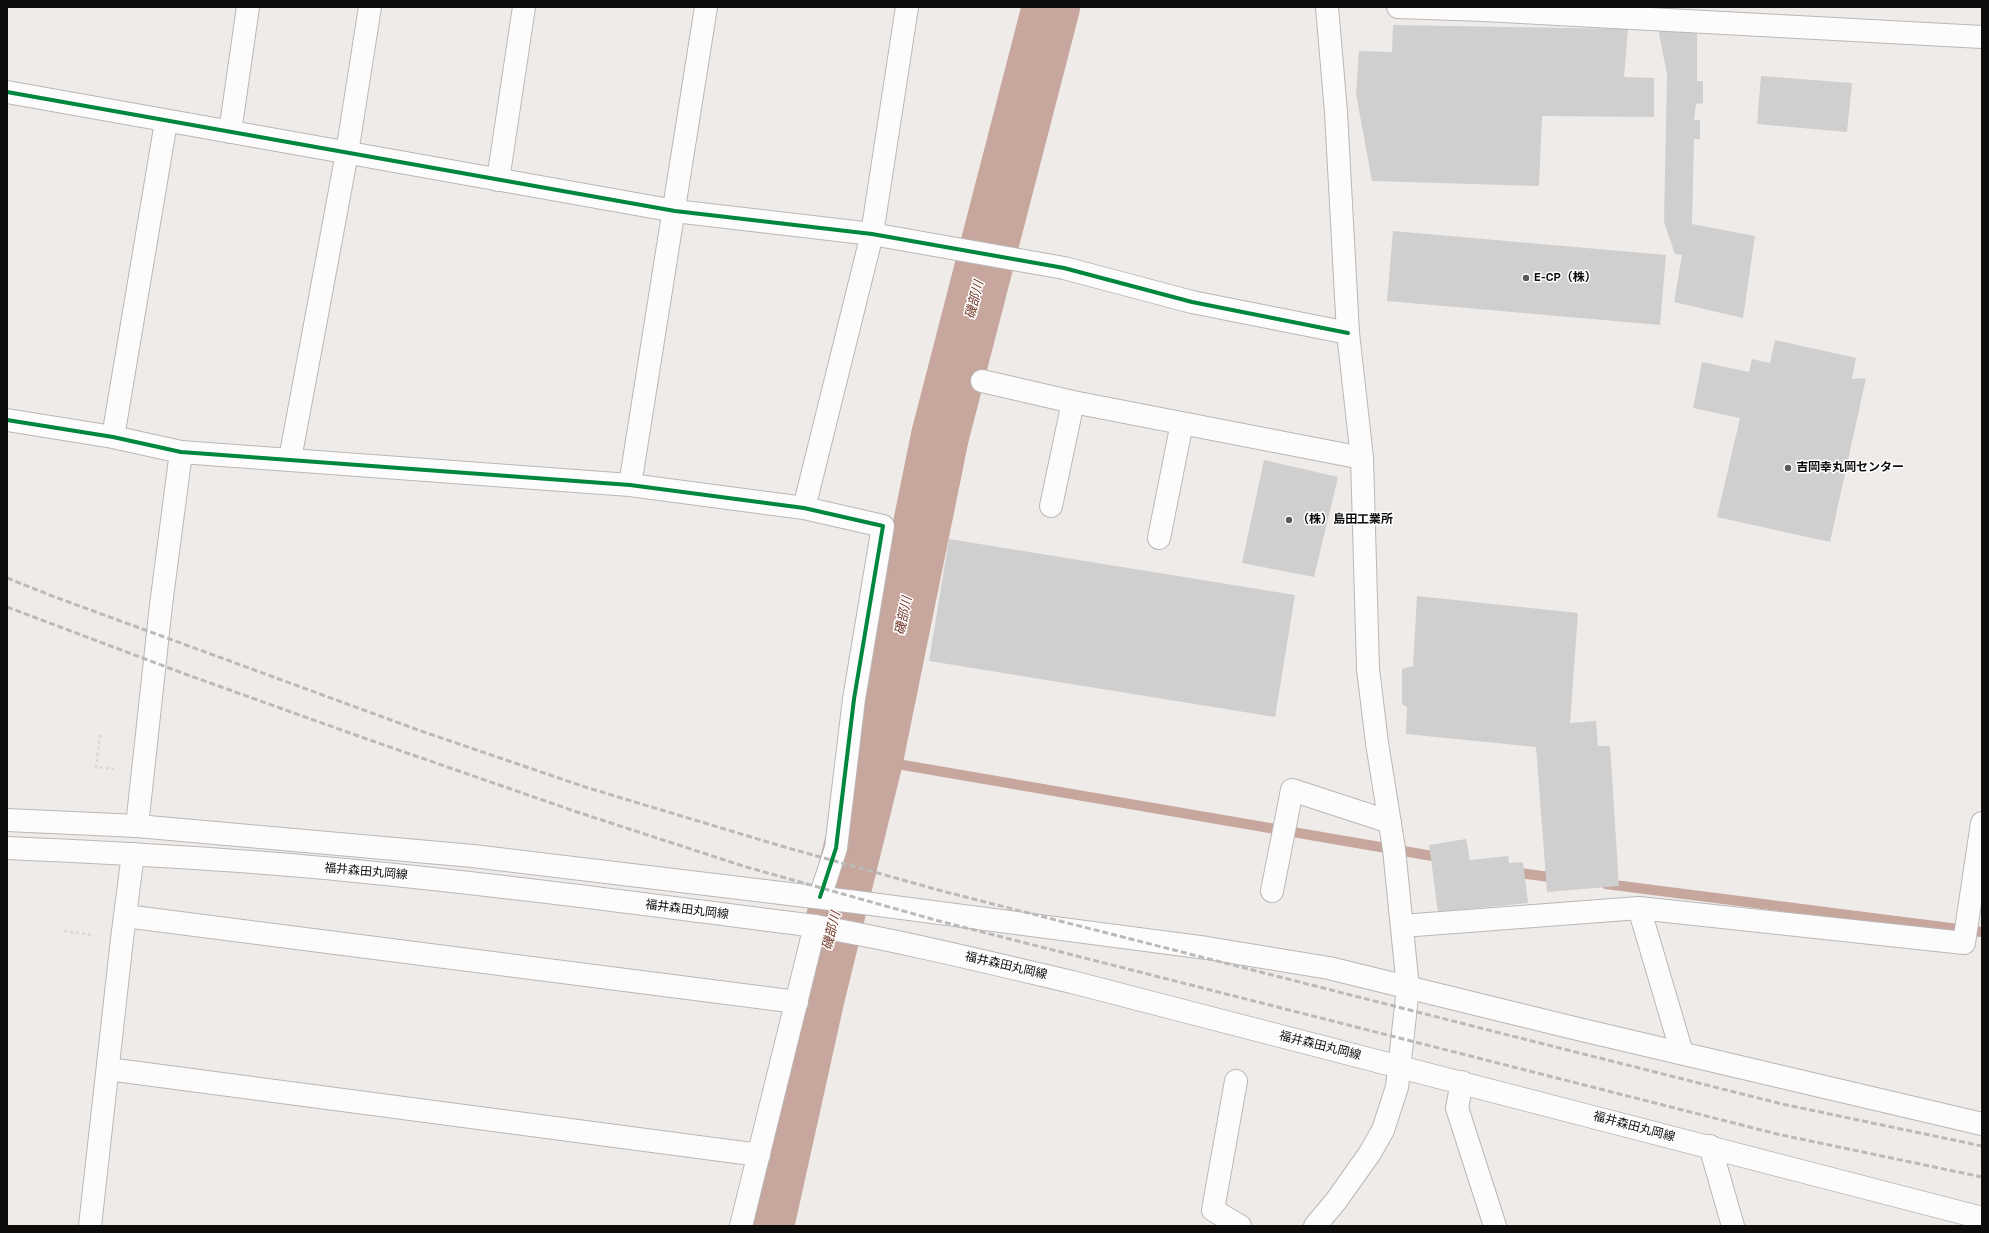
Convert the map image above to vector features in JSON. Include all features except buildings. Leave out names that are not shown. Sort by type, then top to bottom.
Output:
[{"type":"street","points":[[230,132],[248,7]]},
{"type":"street","points":[[290,459],[347,153],[370,7]]},
{"type":"street","points":[[498,180],[524,7]]},
{"type":"street","points":[[630,485],[675,211],[706,7]]},
{"type":"street","points":[[804,508],[872,234],[907,7]]},
{"type":"street","points":[[1315,1226],[1336,1201],[1370,1153],[1383,1130],[1397,1087],[1408,988],[1394,849],[1377,743],[1368,669],[1362,458],[1348,333],[1336,112],[1327,7]]},
{"type":"street","points":[[1398,7],[1500,10],[1982,37]]},
{"type":"street","points":[[7,92],[166,122],[675,211],[872,234],[1064,268],[1192,302],[1348,333]]},
{"type":"street","points":[[113,437],[166,122]]},
{"type":"street","points":[[982,381],[1073,402],[1362,458]]},
{"type":"street","points":[[1051,506],[1073,402]]},
{"type":"street","points":[[7,420],[113,437],[181,452],[630,485],[804,508],[883,526],[854,699],[836,848],[820,897]]},
{"type":"street","points":[[1159,538],[1182,424]]},
{"type":"street","points":[[137,826],[161,605],[181,452]]},
{"type":"street","points":[[1272,891],[1292,790],[1390,822]]},
{"type":"street","points":[[7,820],[137,826],[473,856],[820,897],[1207,948],[1329,968],[1982,1124]]},
{"type":"street","points":[[1402,926],[1639,908],[1964,943],[1982,823]]},
{"type":"street","name":"福井森田丸岡線","points":[[7,848],[134,854],[342,870],[473,883],[815,926],[858,934],[942,951],[1072,982],[1710,1146],[1982,1218]]},
{"type":"street","points":[[90,1226],[125,916],[134,854]]},
{"type":"street","points":[[1639,908],[1682,1053]]},
{"type":"street","points":[[125,916],[797,1002]]},
{"type":"street","points":[[741,1226],[815,926]]},
{"type":"street","points":[[108,1069],[759,1155]]},
{"type":"street","points":[[1236,1081],[1213,1210],[1240,1226]]},
{"type":"street","points":[[1462,1082],[1457,1108],[1495,1226]]},
{"type":"street","points":[[1710,1146],[1733,1226]]},
{"type":"path","points":[[100,735],[96,766],[143,773]]},
{"type":"waterway","name":"磯部川","points":[[765,1226],[816,996],[874,760],[940,436],[1051,7]]},
{"type":"waterway","points":[[874,760],[1444,858]]},
{"type":"waterway","points":[[1511,872],[1558,878]]},
{"type":"waterway","points":[[1606,884],[1982,932]]},
{"type":"railway","points":[[7,578],[421,731],[585,787],[781,846],[942,891],[1782,1104],[1982,1146]]},
{"type":"railway","points":[[7,607],[185,674],[361,737],[577,812],[743,866],[939,921],[1777,1134],[1982,1177]]},
{"type":"cycle path","points":[[7,92],[675,211],[872,234],[1064,268],[1192,302],[1348,333]]},
{"type":"cycle path","points":[[7,420],[113,437],[181,452],[630,485],[804,508],[883,526],[854,699],[836,848],[820,897]]},
{"type":"place","name":"E-CP（株）","points":[[1526,278]]},
{"type":"place","name":"吉岡幸丸岡センター","points":[[1788,468]]},
{"type":"place","name":"（株）島田工業所","points":[[1289,520]]}]
